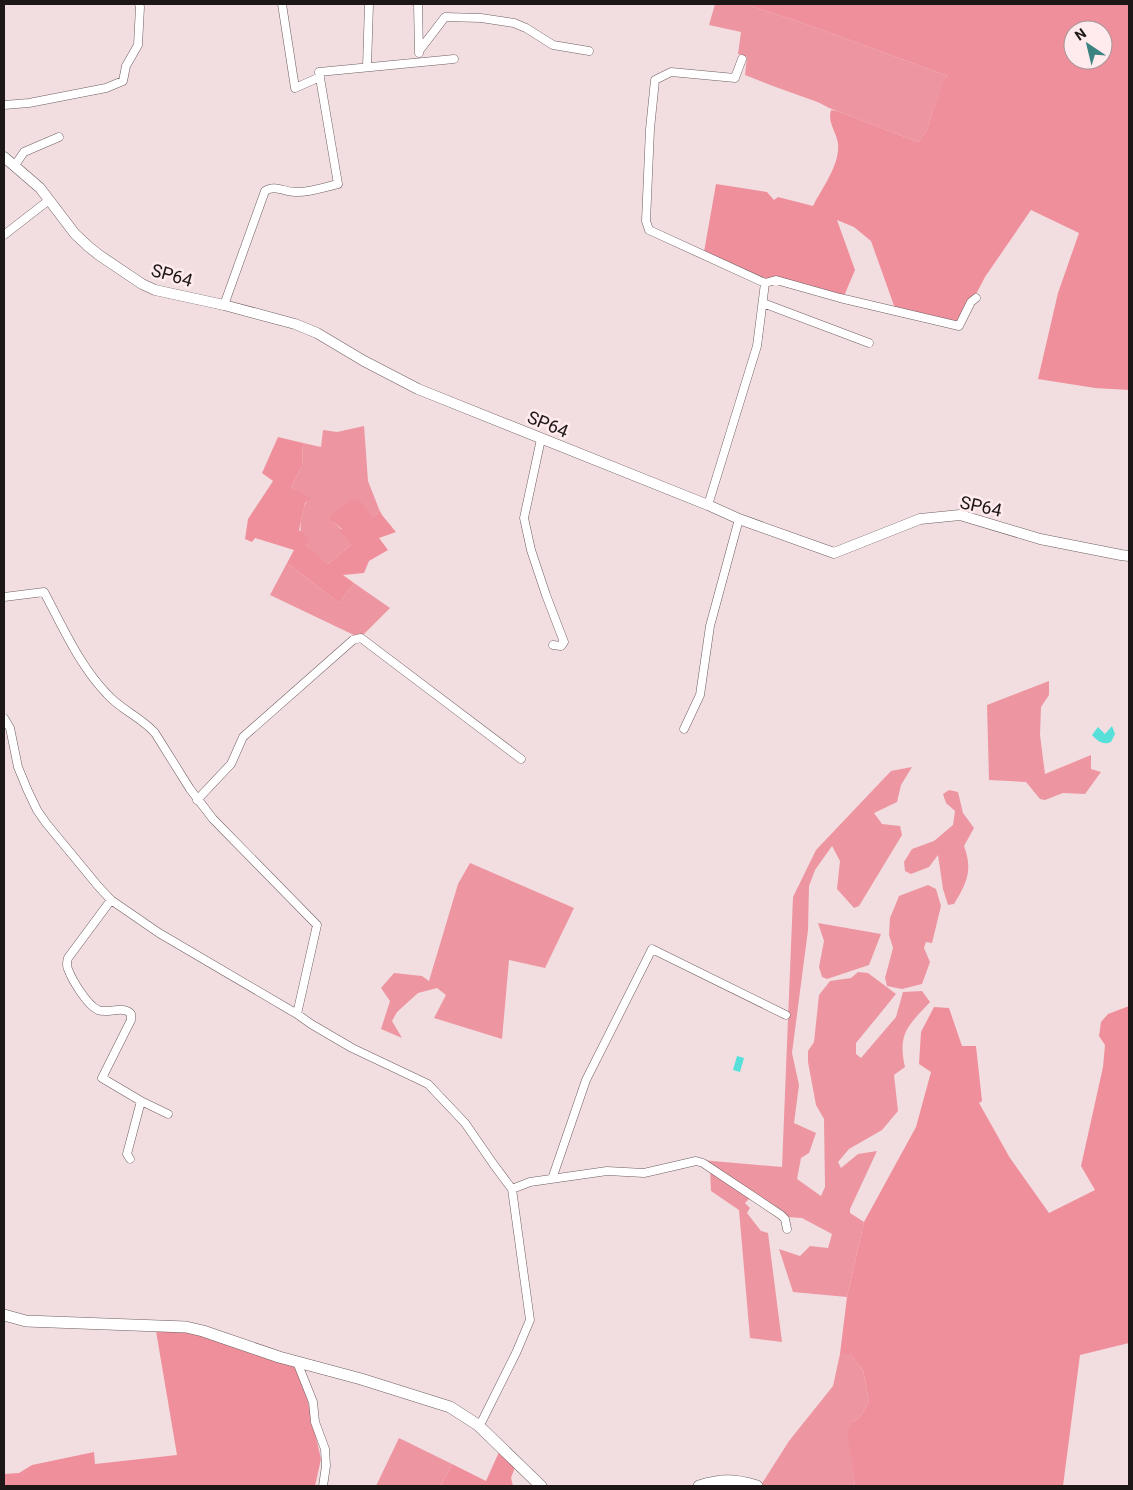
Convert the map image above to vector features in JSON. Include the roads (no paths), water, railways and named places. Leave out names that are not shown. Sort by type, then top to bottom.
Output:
[{"type":"main road","points":[[4,1315],[26,1321],[186,1328],[203,1331],[247,1347],[450,1407],[478,1425],[541,1486]]},
{"type":"main road","points":[[698,1486],[711,1482],[737,1480],[757,1486]]},
{"type":"street","points":[[4,105],[29,103],[106,88],[123,81],[126,66],[138,45],[139,4]]},
{"type":"street","points":[[282,4],[295,88],[320,77]]},
{"type":"street","points":[[367,67],[369,4]]},
{"type":"street","points":[[418,4],[419,62]]},
{"type":"street","points":[[419,52],[445,17],[481,18],[514,23],[558,47],[589,51]]},
{"type":"street","points":[[224,305],[265,191],[270,188],[276,188],[298,192],[338,184],[319,72],[454,59]]},
{"type":"street","points":[[742,59],[735,78],[671,72],[655,80],[650,128],[646,225],[651,232],[702,253],[765,283],[776,280],[840,298],[959,326],[971,302],[976,298]]},
{"type":"street","points":[[15,165],[24,152],[59,137]]},
{"type":"street","name":"SP64","points":[[4,157],[40,188],[76,234],[89,247],[128,276],[155,290],[224,305],[295,324],[317,333],[364,361],[418,389],[739,519],[834,553],[920,519],[960,515],[1040,538],[1120,556],[1129,556]]},
{"type":"street","points":[[4,236],[49,200]]},
{"type":"street","points":[[708,505],[757,346],[765,283]]},
{"type":"street","points":[[763,303],[868,343]]},
{"type":"street","points":[[541,439],[524,518],[534,559],[564,642],[561,646],[553,645]]},
{"type":"street","points":[[684,728],[700,695],[710,626],[739,519]]},
{"type":"street","points":[[4,597],[44,592],[75,651],[106,694],[156,732],[197,800],[226,834],[317,926],[297,1014]]},
{"type":"street","points":[[197,800],[231,764],[242,737],[353,640],[358,638],[361,638],[412,675],[521,759]]},
{"type":"street","points":[[4,718],[10,728],[18,767],[37,810],[112,900],[165,936],[352,1048],[428,1084],[466,1123],[512,1189],[530,1320],[516,1353],[482,1421],[478,1425]]},
{"type":"street","points":[[112,900],[68,958],[66,965],[91,1005],[100,1010],[126,1010],[132,1014],[131,1020],[102,1078],[168,1114]]},
{"type":"street","points":[[552,1179],[586,1080],[652,949],[786,1015]]},
{"type":"street","points":[[130,1160],[127,1154],[142,1101]]},
{"type":"street","points":[[512,1189],[524,1183],[607,1171],[644,1173],[696,1161],[703,1163],[781,1215],[785,1219],[787,1230]]},
{"type":"street","points":[[297,1362],[313,1402],[315,1422],[325,1449],[326,1466],[323,1486]]},
{"type":"water","points":[[1112,726],[1115,734],[1111,742],[1102,743],[1092,735],[1098,727],[1105,734]]},
{"type":"water","points":[[737,1056],[744,1058],[740,1072],[733,1070]]}]
